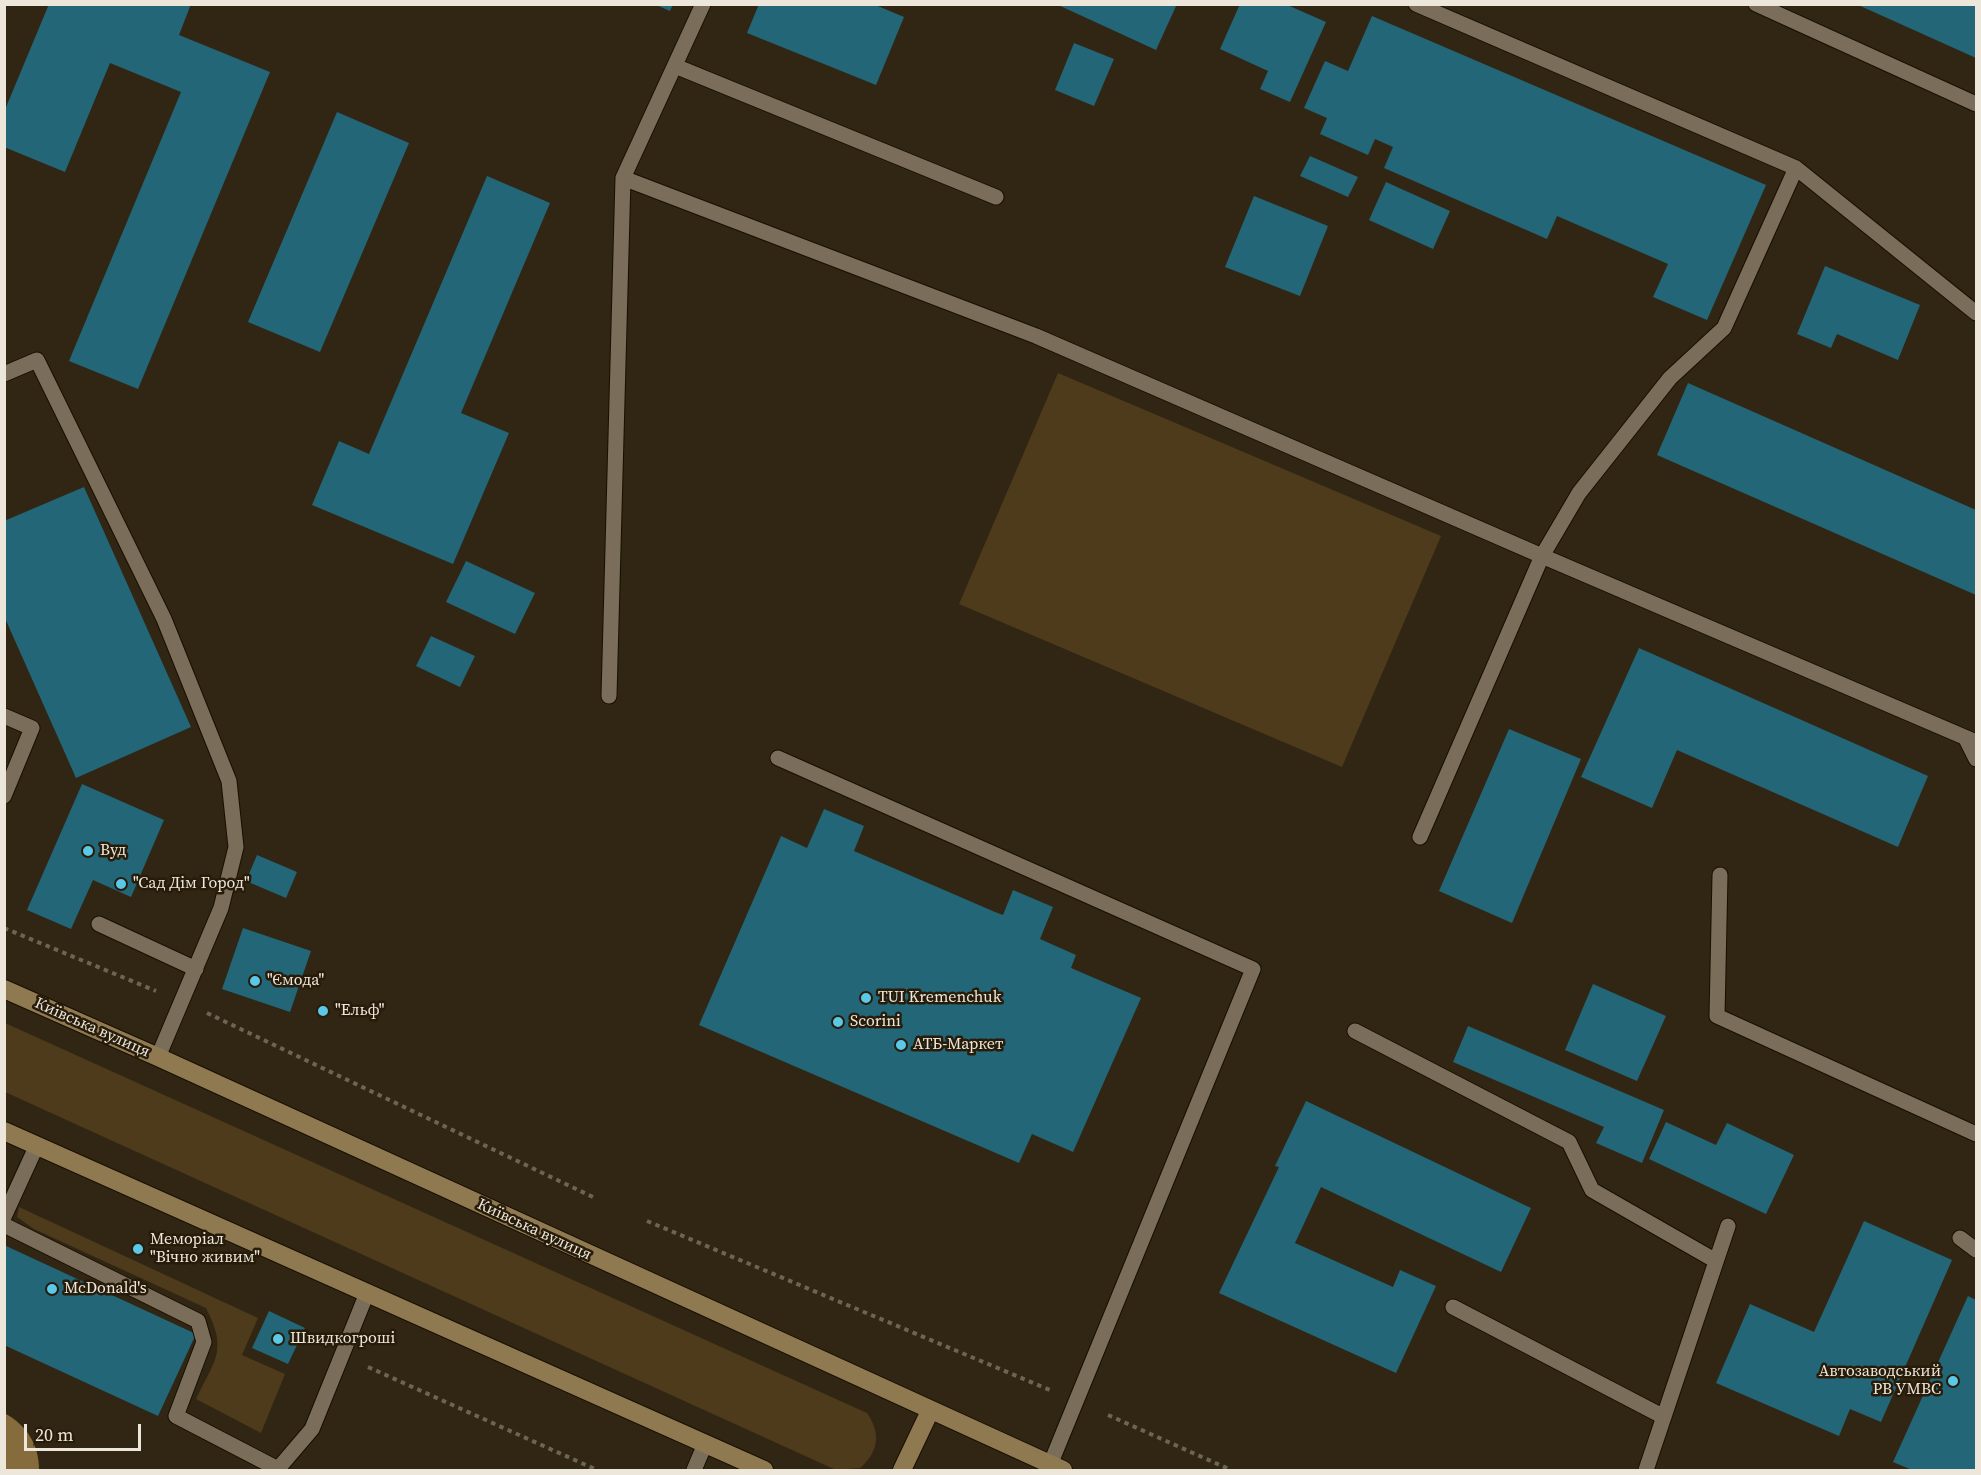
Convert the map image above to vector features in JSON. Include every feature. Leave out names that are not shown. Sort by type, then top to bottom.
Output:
[{"type":"main road","name":"Київська вулиця","points":[[4,989],[158,1057],[1057,1468]]},
{"type":"main road","points":[[4,1131],[764,1470]]},
{"type":"main road","points":[[902,1470],[930,1411]]},
{"type":"lane","points":[[609,696],[623,178],[703,4]]},
{"type":"lane","points":[[1416,4],[1796,168],[1977,313]]},
{"type":"lane","points":[[1756,4],[1977,104]]},
{"type":"lane","points":[[675,66],[996,196]]},
{"type":"lane","points":[[1420,837],[1542,556],[1579,493],[1670,378],[1724,328],[1796,168]]},
{"type":"lane","points":[[623,178],[1036,336],[1971,739],[1977,759]]},
{"type":"lane","points":[[4,374],[37,360],[164,620],[229,781],[236,847],[221,908],[158,1057]]},
{"type":"lane","points":[[4,716],[32,728],[4,796]]},
{"type":"lane","points":[[778,758],[1253,969],[1057,1468]]},
{"type":"lane","points":[[1720,875],[1717,1016],[1977,1134]]},
{"type":"lane","points":[[99,924],[196,969]]},
{"type":"lane","points":[[1355,1031],[1569,1142],[1592,1190],[1716,1261]]},
{"type":"lane","points":[[4,1217],[37,1146]]},
{"type":"lane","points":[[4,1225],[198,1321],[204,1342],[176,1416],[278,1469],[312,1429],[367,1293]]},
{"type":"lane","points":[[1646,1470],[1728,1226]]},
{"type":"lane","points":[[1960,1238],[1977,1250]]},
{"type":"lane","points":[[1453,1307],[1664,1417]]},
{"type":"lane","points":[[694,1470],[705,1444]]},
{"type":"path","points":[[4,928],[182,1001],[595,1198]]},
{"type":"path","points":[[647,1221],[1056,1393]]},
{"type":"path","points":[[357,1362],[597,1470]]},
{"type":"path","points":[[1108,1415],[1231,1470]]},
{"type":"shaded area","points":[[1058,373],[1441,536],[1342,767],[959,604]]},
{"type":"shaded area","points":[[5,1023],[867,1413],[876,1435],[874,1449],[860,1468],[836,1470],[5,1092]]},
{"type":"shaded area","points":[[19,1207],[258,1318],[242,1355],[285,1374],[261,1433],[196,1399],[213,1364],[218,1345],[213,1323],[206,1308],[34,1229],[17,1217]]},
{"type":"shaded area","points":[[4,1413],[19,1423],[30,1437],[37,1452],[39,1470],[5,1470]]},
{"type":"building","points":[[49,4],[191,4],[179,35],[270,72],[138,389],[69,361],[181,92],[110,63],[65,172],[4,147],[4,112]]},
{"type":"building","points":[[654,4],[673,4],[670,11]]},
{"type":"building","points":[[759,4],[873,4],[904,17],[876,85],[747,33]]},
{"type":"building","points":[[1056,4],[1177,4],[1156,50]]},
{"type":"building","points":[[1240,4],[1285,4],[1326,22],[1290,102],[1260,89],[1268,71],[1220,49]]},
{"type":"building","points":[[1856,4],[1976,4],[1976,58]]},
{"type":"building","points":[[1372,16],[1766,185],[1707,320],[1653,297],[1668,264],[1557,216],[1547,239],[1384,168],[1393,147],[1375,139],[1368,155],[1320,134],[1327,118],[1304,108],[1325,61],[1348,71]]},
{"type":"building","points":[[1074,43],[1114,59],[1094,106],[1055,90]]},
{"type":"building","points":[[337,112],[409,143],[320,352],[248,322]]},
{"type":"building","points":[[1310,156],[1358,177],[1348,197],[1300,176]]},
{"type":"building","points":[[487,176],[550,203],[461,413],[509,433],[453,564],[312,505],[339,441],[369,454]]},
{"type":"building","points":[[1386,182],[1450,211],[1433,249],[1369,220]]},
{"type":"building","points":[[1254,196],[1328,226],[1300,296],[1225,267]]},
{"type":"building","points":[[1825,266],[1920,305],[1898,360],[1837,334],[1831,348],[1797,334]]},
{"type":"building","points":[[1688,383],[1976,510],[1976,595],[1657,455]]},
{"type":"building","points":[[84,487],[191,727],[76,778],[4,616],[4,521]]},
{"type":"building","points":[[466,561],[535,593],[515,634],[446,602]]},
{"type":"building","points":[[431,636],[475,656],[460,687],[416,666]]},
{"type":"building","points":[[1639,648],[1928,776],[1898,847],[1677,750],[1652,808],[1581,777]]},
{"type":"building","points":[[1509,729],[1581,759],[1512,923],[1439,891]]},
{"type":"building","points":[[82,784],[164,820],[131,897],[93,880],[71,929],[27,910]]},
{"type":"building","points":[[824,809],[864,826],[854,851],[995,912],[1003,915],[1013,890],[1053,907],[1040,939],[1076,955],[1071,968],[1141,998],[1073,1152],[1032,1134],[1019,1163],[699,1025],[781,836],[807,848]]},
{"type":"building","points":[[257,855],[297,872],[286,898],[246,881]]},
{"type":"building","points":[[243,928],[311,951],[290,1012],[222,989]]},
{"type":"building","points":[[1593,984],[1666,1016],[1637,1081],[1565,1050]]},
{"type":"building","points":[[1468,1026],[1664,1110],[1642,1163],[1596,1143],[1604,1127],[1453,1062]]},
{"type":"building","points":[[1306,1101],[1531,1208],[1501,1272],[1321,1187],[1295,1243],[1393,1287],[1400,1270],[1436,1286],[1396,1373],[1219,1293],[1279,1167],[1275,1166]]},
{"type":"building","points":[[1666,1122],[1716,1145],[1727,1123],[1794,1155],[1766,1214],[1649,1159]]},
{"type":"building","points":[[1864,1221],[1952,1260],[1881,1422],[1850,1409],[1839,1436],[1716,1383],[1750,1304],[1814,1332]]},
{"type":"building","name":"McDonald's","points":[[4,1245],[196,1334],[158,1416],[4,1345]]},
{"type":"building","name":"Автозаводський РВ УМВС","points":[[1968,1296],[1976,1300],[1976,1470],[1912,1470],[1893,1462]]},
{"type":"building","points":[[269,1311],[305,1328],[288,1364],[252,1348]]},
{"type":"place","name":"Вуд","points":[[88,851]]},
{"type":"place","name":"\"Сад Дім Город\"","points":[[121,884]]},
{"type":"place","name":"\"Ємода\"","points":[[255,981]]},
{"type":"place","name":"TUI Kremenchuk","points":[[866,998]]},
{"type":"place","name":"\"Ельф\"","points":[[323,1011]]},
{"type":"place","name":"Scorini","points":[[838,1022]]},
{"type":"place","name":"АТБ-Маркет","points":[[901,1045]]},
{"type":"place","name":"Меморіал \"Вічно живим\"","points":[[138,1249]]},
{"type":"place","name":"McDonald's","points":[[52,1289]]},
{"type":"place","name":"Швидкогроші","points":[[278,1339]]},
{"type":"place","name":"Автозаводський РВ УМВС","points":[[1953,1381]]}]
